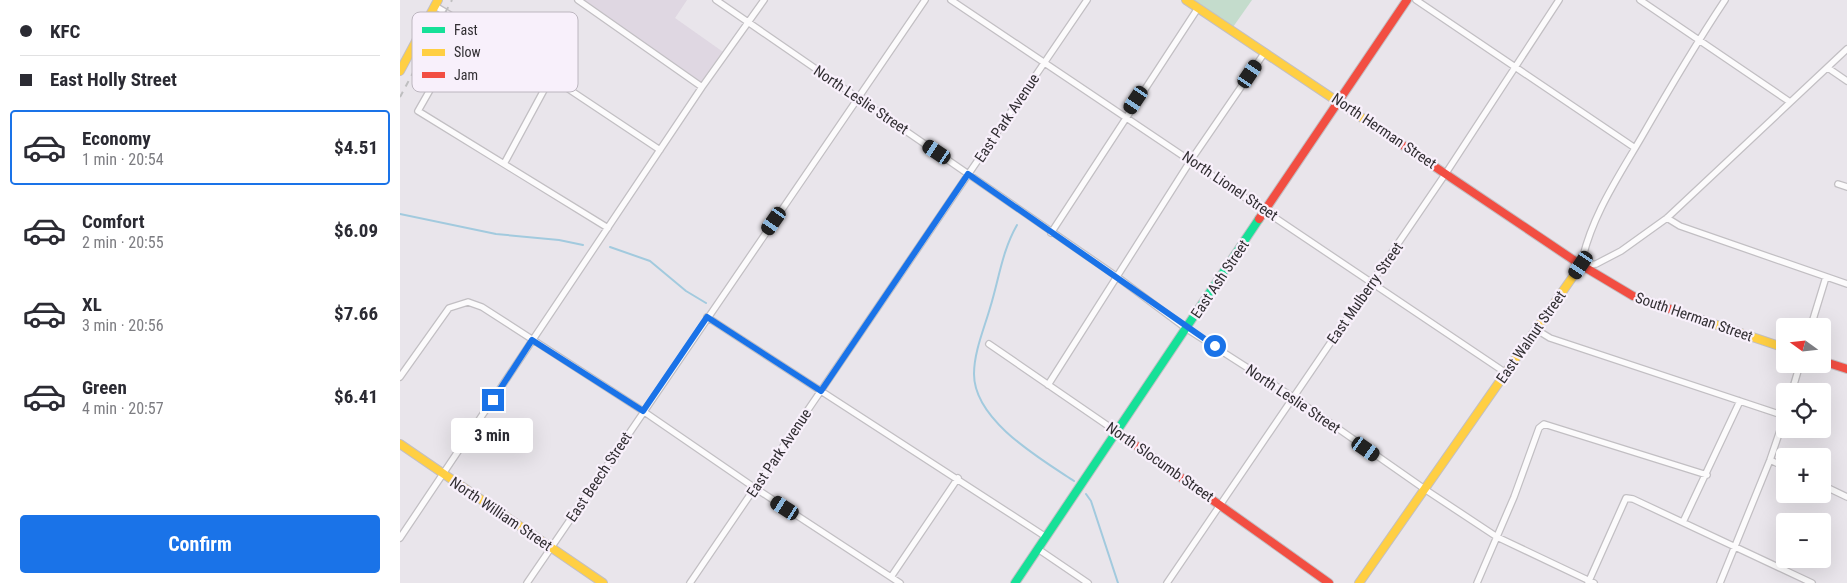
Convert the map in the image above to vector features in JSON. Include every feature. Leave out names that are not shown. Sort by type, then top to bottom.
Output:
[{"type":"street","points":[[578,0],[702,87]]},
{"type":"street","name":"North Leslie Street","points":[[716,0],[1051,233],[1116,276],[1187,329],[1293,397],[1426,490],[1497,537],[1590,582]]},
{"type":"street","points":[[400,538],[702,87],[764,0]]},
{"type":"street","name":"East Beech Street","points":[[528,583],[643,411],[924,0]]},
{"type":"street","name":"North Lionel Street","points":[[952,0],[1044,64],[1192,160],[1506,373]]},
{"type":"street","name":"East Park Avenue","points":[[690,583],[1087,0]]},
{"type":"street","name":"North Herman Street","points":[[1186,0],[1338,100],[1581,265]]},
{"type":"street","name":"East Ash Street","points":[[1015,583],[1407,0]]},
{"type":"street","points":[[1416,0],[1635,148]]},
{"type":"street","name":"East Mulberry Street","points":[[1167,583],[1446,173],[1559,0]]},
{"type":"street","points":[[1640,0],[1790,102]]},
{"type":"street","name":"East Walnut Street","points":[[1359,583],[1426,490],[1581,265],[1585,247],[1600,207],[1698,39],[1725,0]]},
{"type":"street","points":[[436,3],[449,12]]},
{"type":"street","points":[[1051,233],[1198,8]]},
{"type":"street","points":[[400,70],[412,48]]},
{"type":"street","points":[[1581,265],[1596,264],[1621,252],[1667,218],[1847,49]]},
{"type":"street","points":[[1048,385],[1116,276],[1265,52]]},
{"type":"street","points":[[1828,68],[1847,80]]},
{"type":"street","points":[[429,92],[418,111],[504,162],[608,228]]},
{"type":"street","points":[[504,162],[543,92]]},
{"type":"street","points":[[573,92],[660,150]]},
{"type":"street","points":[[1838,184],[1847,187]]},
{"type":"street","points":[[1667,218],[1680,226],[1847,284]]},
{"type":"street","name":"South Herman Street","points":[[1581,265],[1632,296],[1776,345]]},
{"type":"street","points":[[1813,318],[1826,277]]},
{"type":"street","points":[[400,377],[449,308],[468,302],[482,307],[643,411],[755,488],[900,583]]},
{"type":"street","points":[[707,317],[958,478],[1046,537]]},
{"type":"street","points":[[1537,330],[1550,338],[1776,413]]},
{"type":"street","name":"North Slocumb Street","points":[[989,344],[1221,504],[1329,583]]},
{"type":"street","points":[[1831,364],[1847,369]]},
{"type":"street","points":[[1682,522],[1740,401]]},
{"type":"street","points":[[1477,583],[1539,428],[1544,424],[1706,475]]},
{"type":"street","points":[[1720,583],[1778,438]]},
{"type":"street","name":"North William Street","points":[[400,444],[603,583]]},
{"type":"street","points":[[1770,460],[1776,463]]},
{"type":"street","points":[[892,577],[958,478]]},
{"type":"street","points":[[1831,489],[1847,497]]},
{"type":"street","points":[[1590,582],[1626,498],[1633,498],[1812,583]]},
{"type":"street","points":[[1038,549],[1088,583]]},
{"type":"shaded area","points":[[578,0],[687,0],[675,18],[726,54],[702,87]]},
{"type":"green space","points":[[1191,0],[1252,0],[1233,27]]},
{"type":"waterway","points":[[400,214],[496,234],[559,240],[583,245]]},
{"type":"waterway","points":[[1017,225],[1004,255],[977,349],[974,366],[977,391],[985,407],[996,422],[1011,436],[1074,481]]},
{"type":"waterway","points":[[610,247],[650,261],[686,291],[706,303]]},
{"type":"waterway","points":[[1086,494],[1091,501],[1118,583]]},
{"type":"railway","points":[[446,12],[452,0]]},
{"type":"railway","points":[[400,97],[412,75]]},
{"type":"traffic: fast","points":[[1015,583],[1259,219]]},
{"type":"traffic: slow","points":[[432,12],[438,0]]},
{"type":"traffic: slow","points":[[1186,0],[1395,140]]},
{"type":"traffic: slow","points":[[400,71],[412,49]]},
{"type":"traffic: slow","points":[[1359,583],[1581,265]]},
{"type":"traffic: slow","points":[[1684,314],[1776,345]]},
{"type":"traffic: slow","points":[[400,444],[603,583]]},
{"type":"traffic: jam","points":[[1259,219],[1407,0]]},
{"type":"traffic: jam","points":[[1395,140],[1581,265],[1633,296],[1684,314]]},
{"type":"traffic: jam","points":[[1831,364],[1847,369]]},
{"type":"traffic: jam","points":[[1117,432],[1329,583]]},
{"type":"route","points":[[493,400],[532,340],[643,411],[707,317],[821,391],[968,174],[1116,276],[1187,329],[1215,346]]}]
